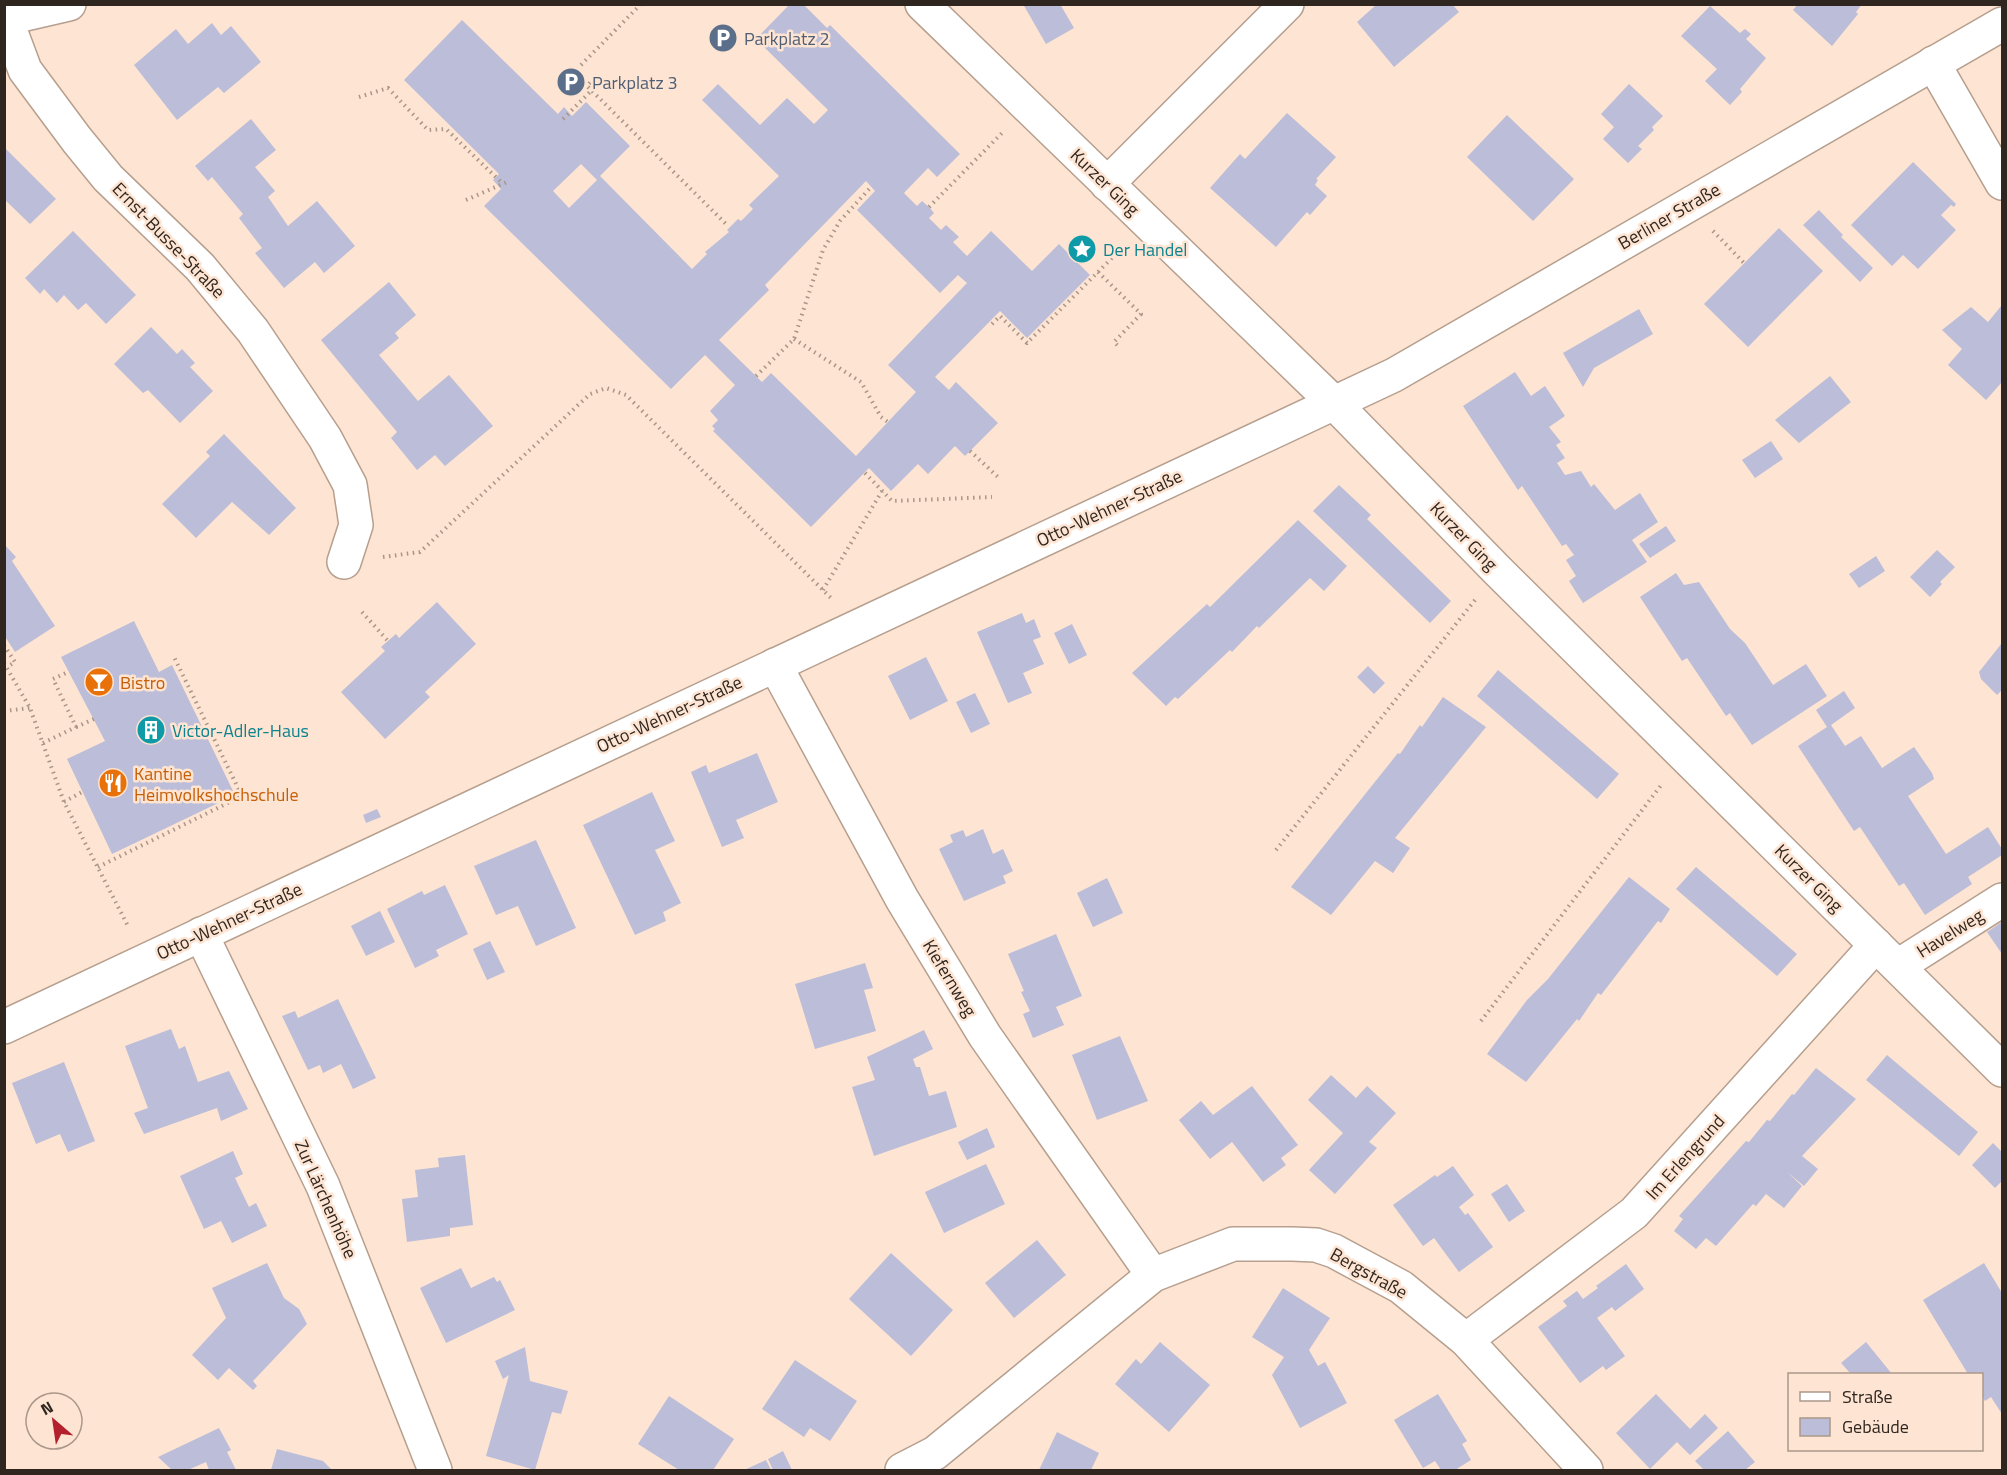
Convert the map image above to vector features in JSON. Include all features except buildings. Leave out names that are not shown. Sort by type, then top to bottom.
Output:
[{"type":"street","points":[[5,19],[69,4]]},
{"type":"street","name":"Kurzer Ging","points":[[922,4],[1334,403],[1497,570],[2002,1070]]},
{"type":"street","points":[[1107,184],[1287,4]]},
{"type":"street","name":"Ernst-Busse-Straße","points":[[5,19],[25,70],[77,140],[108,178],[208,276],[253,331],[325,438],[350,485],[356,525],[344,562]]},
{"type":"street","name":"Berliner Straße","points":[[1334,403],[1394,375],[2002,24]]},
{"type":"street","points":[[1933,63],[2002,183]]},
{"type":"street","name":"Otto-Wehner-Straße","points":[[4,1027],[1334,403]]},
{"type":"street","name":"Kiefernweg","points":[[775,665],[902,899],[985,1036],[1153,1275]]},
{"type":"street","name":"Havelweg","points":[[1887,956],[2002,900]]},
{"type":"street","name":"Zur Lärchenhöhe","points":[[201,934],[323,1186],[435,1470]]},
{"type":"street","name":"Im Erlengrund","points":[[1466,1340],[1634,1213],[1887,956]]},
{"type":"street","name":"Bergstraße","points":[[902,1470],[940,1462],[1153,1275],[1233,1244],[1316,1245],[1334,1251],[1401,1287],[1466,1340],[1587,1470]]},
{"type":"path","points":[[581,65],[641,4]]},
{"type":"path","points":[[594,78],[587,86],[726,224]]},
{"type":"path","points":[[359,97],[388,88],[428,130],[446,129],[506,183],[466,200]]},
{"type":"path","points":[[563,119],[592,90]]},
{"type":"path","points":[[928,207],[1008,126]]},
{"type":"path","points":[[756,376],[794,339],[823,250],[840,221],[871,187]]},
{"type":"path","points":[[1710,228],[1744,263]]},
{"type":"path","points":[[992,324],[1000,316],[1027,343],[1126,243]]},
{"type":"path","points":[[1098,272],[1141,314],[1113,342],[1119,347]]},
{"type":"path","points":[[794,339],[864,385],[879,413],[888,422]]},
{"type":"path","points":[[344,562],[420,552],[590,393],[606,388],[626,395],[858,626]]},
{"type":"path","points":[[970,451],[998,477]]},
{"type":"path","points":[[865,473],[892,501],[992,497]]},
{"type":"path","points":[[823,590],[882,490]]},
{"type":"path","points":[[1276,850],[1497,570]]},
{"type":"path","points":[[362,612],[388,641]]},
{"type":"path","points":[[4,645],[15,663],[6,665],[30,708],[64,802],[146,960]]},
{"type":"path","points":[[98,867],[242,796],[173,655]]},
{"type":"path","points":[[68,672],[53,679],[76,727]]},
{"type":"path","points":[[4,711],[30,708]]},
{"type":"path","points":[[43,743],[94,719]]},
{"type":"path","points":[[1481,1021],[1684,755]]},
{"type":"path","points":[[64,802],[82,792]]},
{"type":"place","name":"Parkplatz 2","points":[[723,38]]},
{"type":"place","name":"Parkplatz 3","points":[[571,82]]},
{"type":"place","name":"Der Handel","points":[[1082,249]]},
{"type":"place","name":"Bistro","points":[[99,682]]},
{"type":"place","name":"Victor-Adler-Haus","points":[[151,730]]},
{"type":"place","name":"Kantine Heimvolkshochschule","points":[[113,783]]}]
